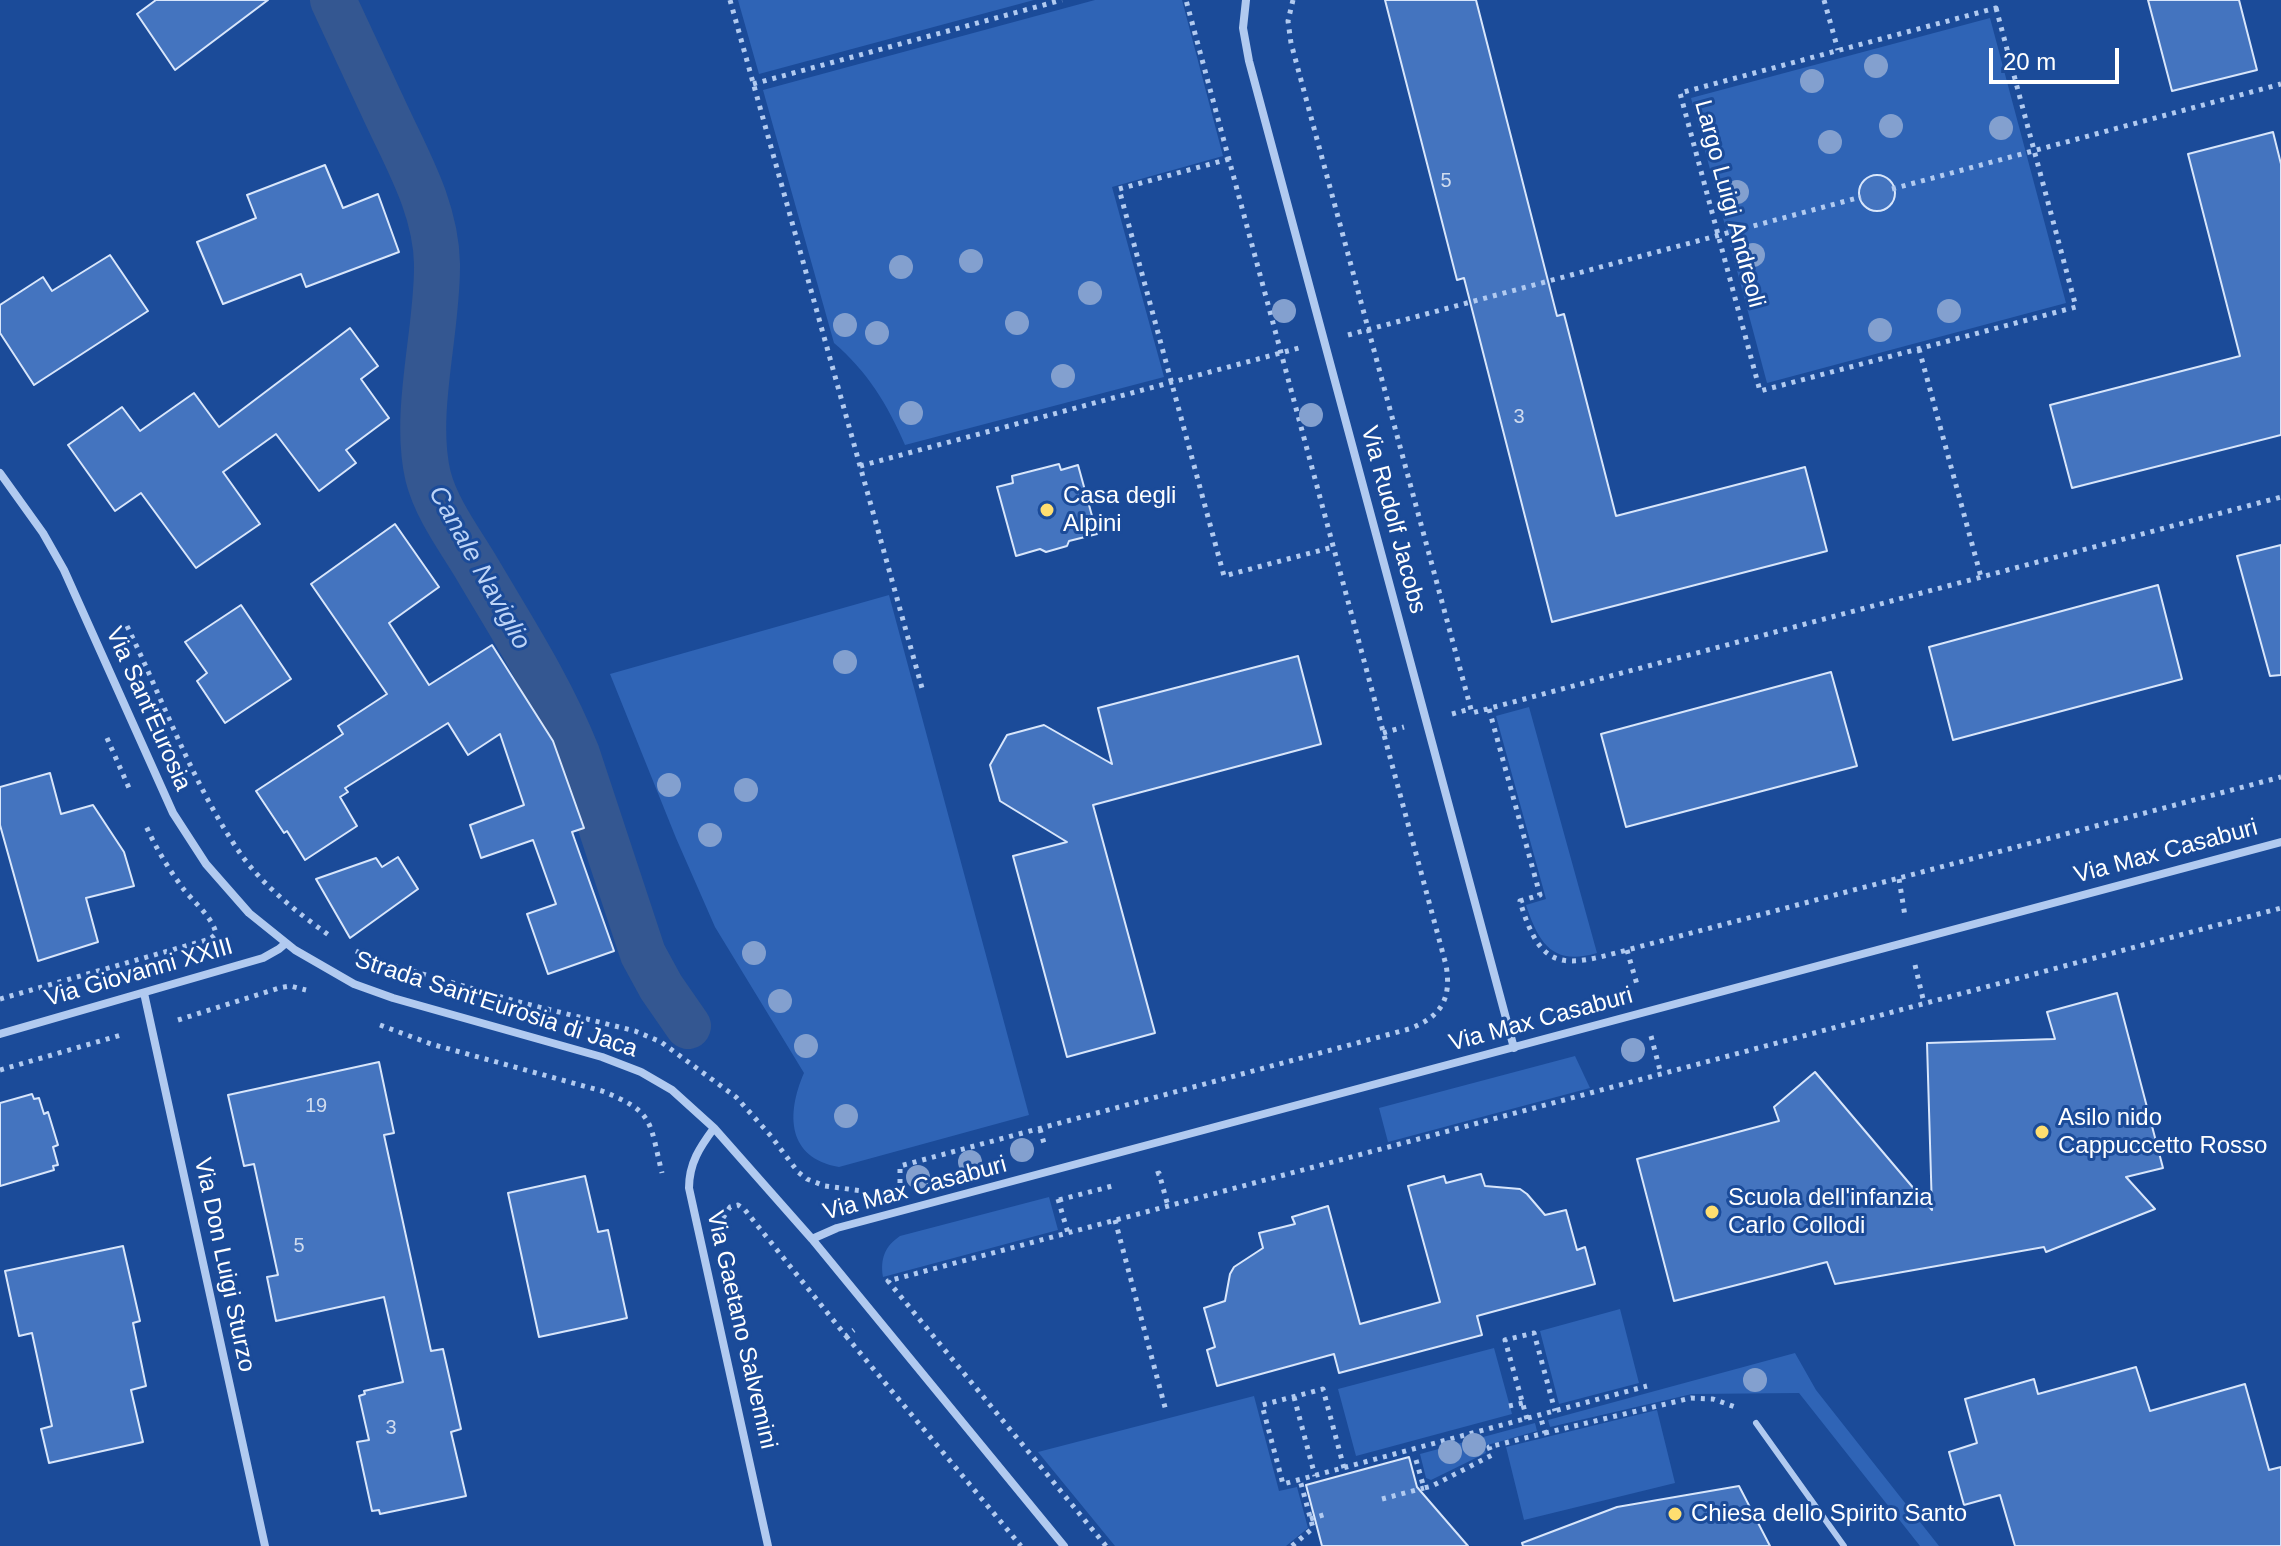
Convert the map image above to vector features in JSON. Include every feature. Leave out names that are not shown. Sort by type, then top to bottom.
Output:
[{"type":"street","name":"Via Rudolf Jacobs","points":[[1246,0],[1245,45],[1514,1048]]},
{"type":"street","name":"Via Sant'Eurosia","points":[[0,473],[43,533],[64,570],[155,776],[193,846],[249,913],[286,943]]},
{"type":"street","name":"Via Max Casaburi","points":[[812,1239],[837,1228],[2281,842]]},
{"type":"street","name":"Via Giovanni XXIII","points":[[0,1034],[263,958],[286,943]]},
{"type":"street","name":"Strada Sant'Eurosia di Jaca","points":[[286,943],[330,971],[372,990],[564,1045],[641,1072],[672,1090],[714,1128],[812,1239],[1064,1546]]},
{"type":"street","name":"Via Don Luigi Sturzo","points":[[144,993],[265,1546]]},
{"type":"street","name":"Via Gaetano Salvemini","points":[[714,1128],[695,1157],[689,1188],[768,1546]]},
{"type":"lane","points":[[1756,1423],[1844,1546]]},
{"type":"path","points":[[730,0],[922,688]]},
{"type":"path","points":[[753,84],[1062,0]]},
{"type":"path","points":[[890,1186],[900,1183],[900,1166],[1409,1029],[1428,1020],[1443,1005],[1448,985],[1446,965],[1186,0]]},
{"type":"path","points":[[1293,0],[1288,21],[1291,43],[1472,713],[2281,497]]},
{"type":"path","points":[[1824,0],[1838,50]]},
{"type":"path","name":"Largo Luigi Andreoli","points":[[1996,8],[2076,307],[1760,391],[1680,93],[1838,50],[1996,8]]},
{"type":"path","points":[[1892,189],[2281,84]]},
{"type":"path","points":[[1229,159],[1119,189],[1224,576],[1333,547]]},
{"type":"path","points":[[860,466],[1861,197]]},
{"type":"path","points":[[1919,349],[1981,577]]},
{"type":"path","points":[[127,626],[195,777],[241,854],[286,901],[336,940]]},
{"type":"path","points":[[1489,709],[1540,895],[1520,901],[1535,937],[1549,954],[1570,962],[1627,950],[2281,777]]},
{"type":"path","points":[[104,729],[130,790]]},
{"type":"path","points":[[0,999],[210,939],[216,934],[214,926],[165,862],[141,814]]},
{"type":"path","points":[[1106,1546],[888,1281],[2281,908]]},
{"type":"path","points":[[344,946],[378,961],[635,1031],[661,1042],[736,1097],[807,1179],[825,1186],[865,1192]]},
{"type":"path","points":[[178,1030],[176,1021],[180,1018],[279,988],[290,986],[311,992]]},
{"type":"path","points":[[373,1022],[431,1044],[622,1099],[645,1115],[662,1174]]},
{"type":"path","points":[[0,1070],[121,1035]]},
{"type":"path","points":[[1145,1177],[1159,1173],[1168,1206]]},
{"type":"path","points":[[1059,1200],[1116,1184]]},
{"type":"path","points":[[699,1234],[725,1226],[723,1217],[730,1207],[738,1205],[745,1210],[1021,1546]]},
{"type":"path","points":[[1115,1220],[1166,1411]]},
{"type":"path","points":[[846,1336],[873,1314]]},
{"type":"path","points":[[1527,1419],[1505,1340],[1534,1333],[1555,1411]]},
{"type":"path","points":[[1344,1468],[1323,1389],[1262,1405],[1283,1484],[1300,1480],[1527,1419],[1647,1386]]},
{"type":"path","points":[[1294,1397],[1315,1476]]},
{"type":"path","points":[[1382,1499],[1432,1486],[1492,1455],[1489,1447],[1701,1398],[1732,1404],[1756,1423]]},
{"type":"path","points":[[1509,1406],[1523,1403]]},
{"type":"path","points":[[1540,1415],[1545,1433]]},
{"type":"path","points":[[1416,1460],[1424,1488]]},
{"type":"path","points":[[1292,1546],[1313,1528],[1300,1480]]},
{"type":"path","points":[[1310,1519],[1326,1514]]},
{"type":"shaded area","points":[[738,0],[1034,0],[759,74]]},
{"type":"shaded area","points":[[1095,0],[1182,0],[1223,156],[1112,187],[1164,377],[905,445],[876,390],[857,365],[834,343],[763,90]]},
{"type":"shaded area","points":[[1990,18],[2066,303],[1767,383],[1691,98]]},
{"type":"shaded area","points":[[889,595],[1029,1115],[839,1167],[822,1162],[800,1144],[793,1118],[804,1073],[715,927],[610,674]]},
{"type":"shaded area","points":[[1529,707],[1597,953],[1569,956],[1550,948],[1536,931],[1526,905],[1546,899],[1496,716]]},
{"type":"shaded area","points":[[1575,1056],[1590,1088],[1388,1142],[1379,1108]]},
{"type":"shaded area","points":[[1049,1197],[1058,1230],[883,1277],[885,1254],[900,1236]]},
{"type":"shaded area","points":[[1620,1309],[1639,1383],[1559,1404],[1540,1331]]},
{"type":"shaded area","points":[[1494,1348],[1512,1414],[1356,1456],[1338,1389]]},
{"type":"shaded area","points":[[1795,1353],[1816,1390],[1939,1546],[1920,1546],[1799,1393],[1692,1394],[1550,1427],[1548,1420]]},
{"type":"shaded area","points":[[1254,1396],[1279,1491],[1297,1487],[1308,1528],[1286,1546],[1115,1546],[1038,1452]]},
{"type":"shaded area","points":[[1657,1410],[1675,1483],[1524,1520],[1506,1447]]},
{"type":"shaded area","points":[[1535,1423],[1537,1431],[1484,1446],[1486,1453],[1431,1480],[1426,1478],[1420,1454]]},
{"type":"building","points":[[156,0],[268,0],[175,70],[137,14]]},
{"type":"building","points":[[1385,0],[1476,0],[1557,316],[1564,314],[1616,516],[1805,467],[1827,551],[1552,622],[1464,278],[1457,280]]},
{"type":"building","points":[[2148,0],[2239,0],[2257,70],[2172,91]]},
{"type":"building","points":[[2273,132],[2281,164],[2281,435],[2072,488],[2050,405],[2240,356],[2188,154]]},
{"type":"building","points":[[325,165],[343,208],[378,194],[399,252],[306,287],[301,274],[223,304],[197,242],[256,218],[247,195]]},
{"type":"building","points":[[1877,175],[1890,180],[1895,193],[1890,206],[1877,211],[1864,206],[1859,193],[1864,180]]},
{"type":"building","points":[[110,255],[148,311],[34,385],[0,333],[0,305],[43,277],[52,291]]},
{"type":"building","points":[[350,328],[378,366],[361,379],[389,418],[346,450],[356,463],[319,491],[276,434],[223,472],[260,524],[196,568],[141,493],[115,511],[68,445],[122,407],[140,431],[194,393],[219,427]]},
{"type":"building","name":"Casa degli Alpini","points":[[1059,464],[1061,470],[1078,465],[1097,534],[1069,541],[1067,546],[1046,552],[1040,549],[1016,556],[997,487],[1013,483],[1012,476]]},
{"type":"building","points":[[395,524],[439,587],[389,623],[429,685],[492,645],[553,741],[584,828],[572,832],[614,951],[548,974],[527,914],[556,904],[533,840],[481,858],[470,825],[524,805],[500,734],[468,755],[448,723],[345,788],[348,792],[340,797],[357,826],[305,860],[256,791],[343,734],[338,726],[387,694],[311,584]]},
{"type":"building","points":[[2281,545],[2281,675],[2270,676],[2237,556]]},
{"type":"building","points":[[2158,585],[2182,679],[1953,740],[1929,647]]},
{"type":"building","points":[[241,605],[291,679],[225,723],[197,681],[207,673],[185,642]]},
{"type":"building","points":[[1298,656],[1321,744],[1093,805],[1155,1033],[1067,1057],[1013,856],[1067,842],[1000,801],[990,765],[1007,735],[1044,725],[1112,764],[1098,708]]},
{"type":"building","points":[[1831,672],[1857,766],[1626,827],[1601,734]]},
{"type":"building","points":[[50,773],[61,814],[93,805],[124,852],[134,886],[86,898],[98,942],[38,961],[0,825],[0,787]]},
{"type":"building","points":[[398,857],[418,889],[350,938],[316,879],[376,858],[382,867]]},
{"type":"building","name":"Asilo nido Cappuccetto Rosso","points":[[2117,993],[2163,1168],[2126,1177],[2155,1209],[2046,1252],[2044,1247],[1835,1284],[1827,1262],[1674,1301],[1637,1159],[1779,1121],[1774,1107],[1815,1072],[1932,1210],[1927,1043],[2055,1039],[2047,1012]]},
{"type":"building","points":[[379,1062],[394,1133],[384,1135],[431,1351],[443,1349],[461,1429],[451,1432],[466,1496],[380,1514],[379,1510],[372,1511],[357,1442],[369,1440],[359,1396],[365,1394],[364,1391],[403,1382],[384,1297],[276,1321],[267,1277],[278,1275],[254,1164],[244,1166],[228,1095]]},
{"type":"building","points":[[32,1094],[34,1099],[39,1098],[44,1114],[48,1112],[58,1145],[53,1147],[58,1165],[53,1166],[54,1170],[0,1186],[0,1103]]},
{"type":"building","points":[[1481,1174],[1485,1186],[1520,1189],[1545,1215],[1566,1210],[1577,1250],[1585,1247],[1595,1284],[1477,1316],[1482,1335],[1339,1373],[1334,1354],[1217,1386],[1207,1350],[1215,1347],[1204,1308],[1225,1301],[1234,1267],[1263,1248],[1259,1233],[1295,1224],[1292,1217],[1328,1206],[1360,1324],[1440,1302],[1408,1186],[1444,1176],[1446,1183]]},
{"type":"building","points":[[585,1176],[598,1232],[608,1230],[627,1318],[539,1337],[508,1193]]},
{"type":"building","points":[[123,1246],[140,1321],[133,1323],[146,1386],[131,1390],[143,1442],[49,1463],[41,1429],[52,1426],[32,1333],[19,1336],[5,1271]]},
{"type":"building","points":[[2136,1367],[2150,1411],[2245,1384],[2269,1470],[2281,1467],[2281,1546],[2015,1546],[2000,1495],[1964,1505],[1949,1452],[1977,1443],[1965,1399],[2034,1379],[2038,1394]]},
{"type":"building","points":[[1409,1457],[1417,1487],[1468,1546],[1322,1546],[1306,1485]]},
{"type":"building","name":"Chiesa dello Spirito Santo","points":[[1739,1486],[1770,1546],[1523,1546],[1522,1543],[1617,1507]]},
{"type":"waterway","name":"Canale Naviglio","points":[[333,0],[412,169],[432,225],[437,264],[436,289],[423,425],[428,476],[436,500],[555,706],[577,754],[643,954],[688,1026]]},
{"type":"place","name":"Casa degli Alpini","points":[[1047,510]]},
{"type":"place","name":"Asilo nido Cappuccetto Rosso","points":[[2042,1132]]},
{"type":"place","name":"Scuola dell'infanzia Carlo Collodi","points":[[1712,1212]]},
{"type":"place","name":"Chiesa dello Spirito Santo","points":[[1675,1514]]}]
